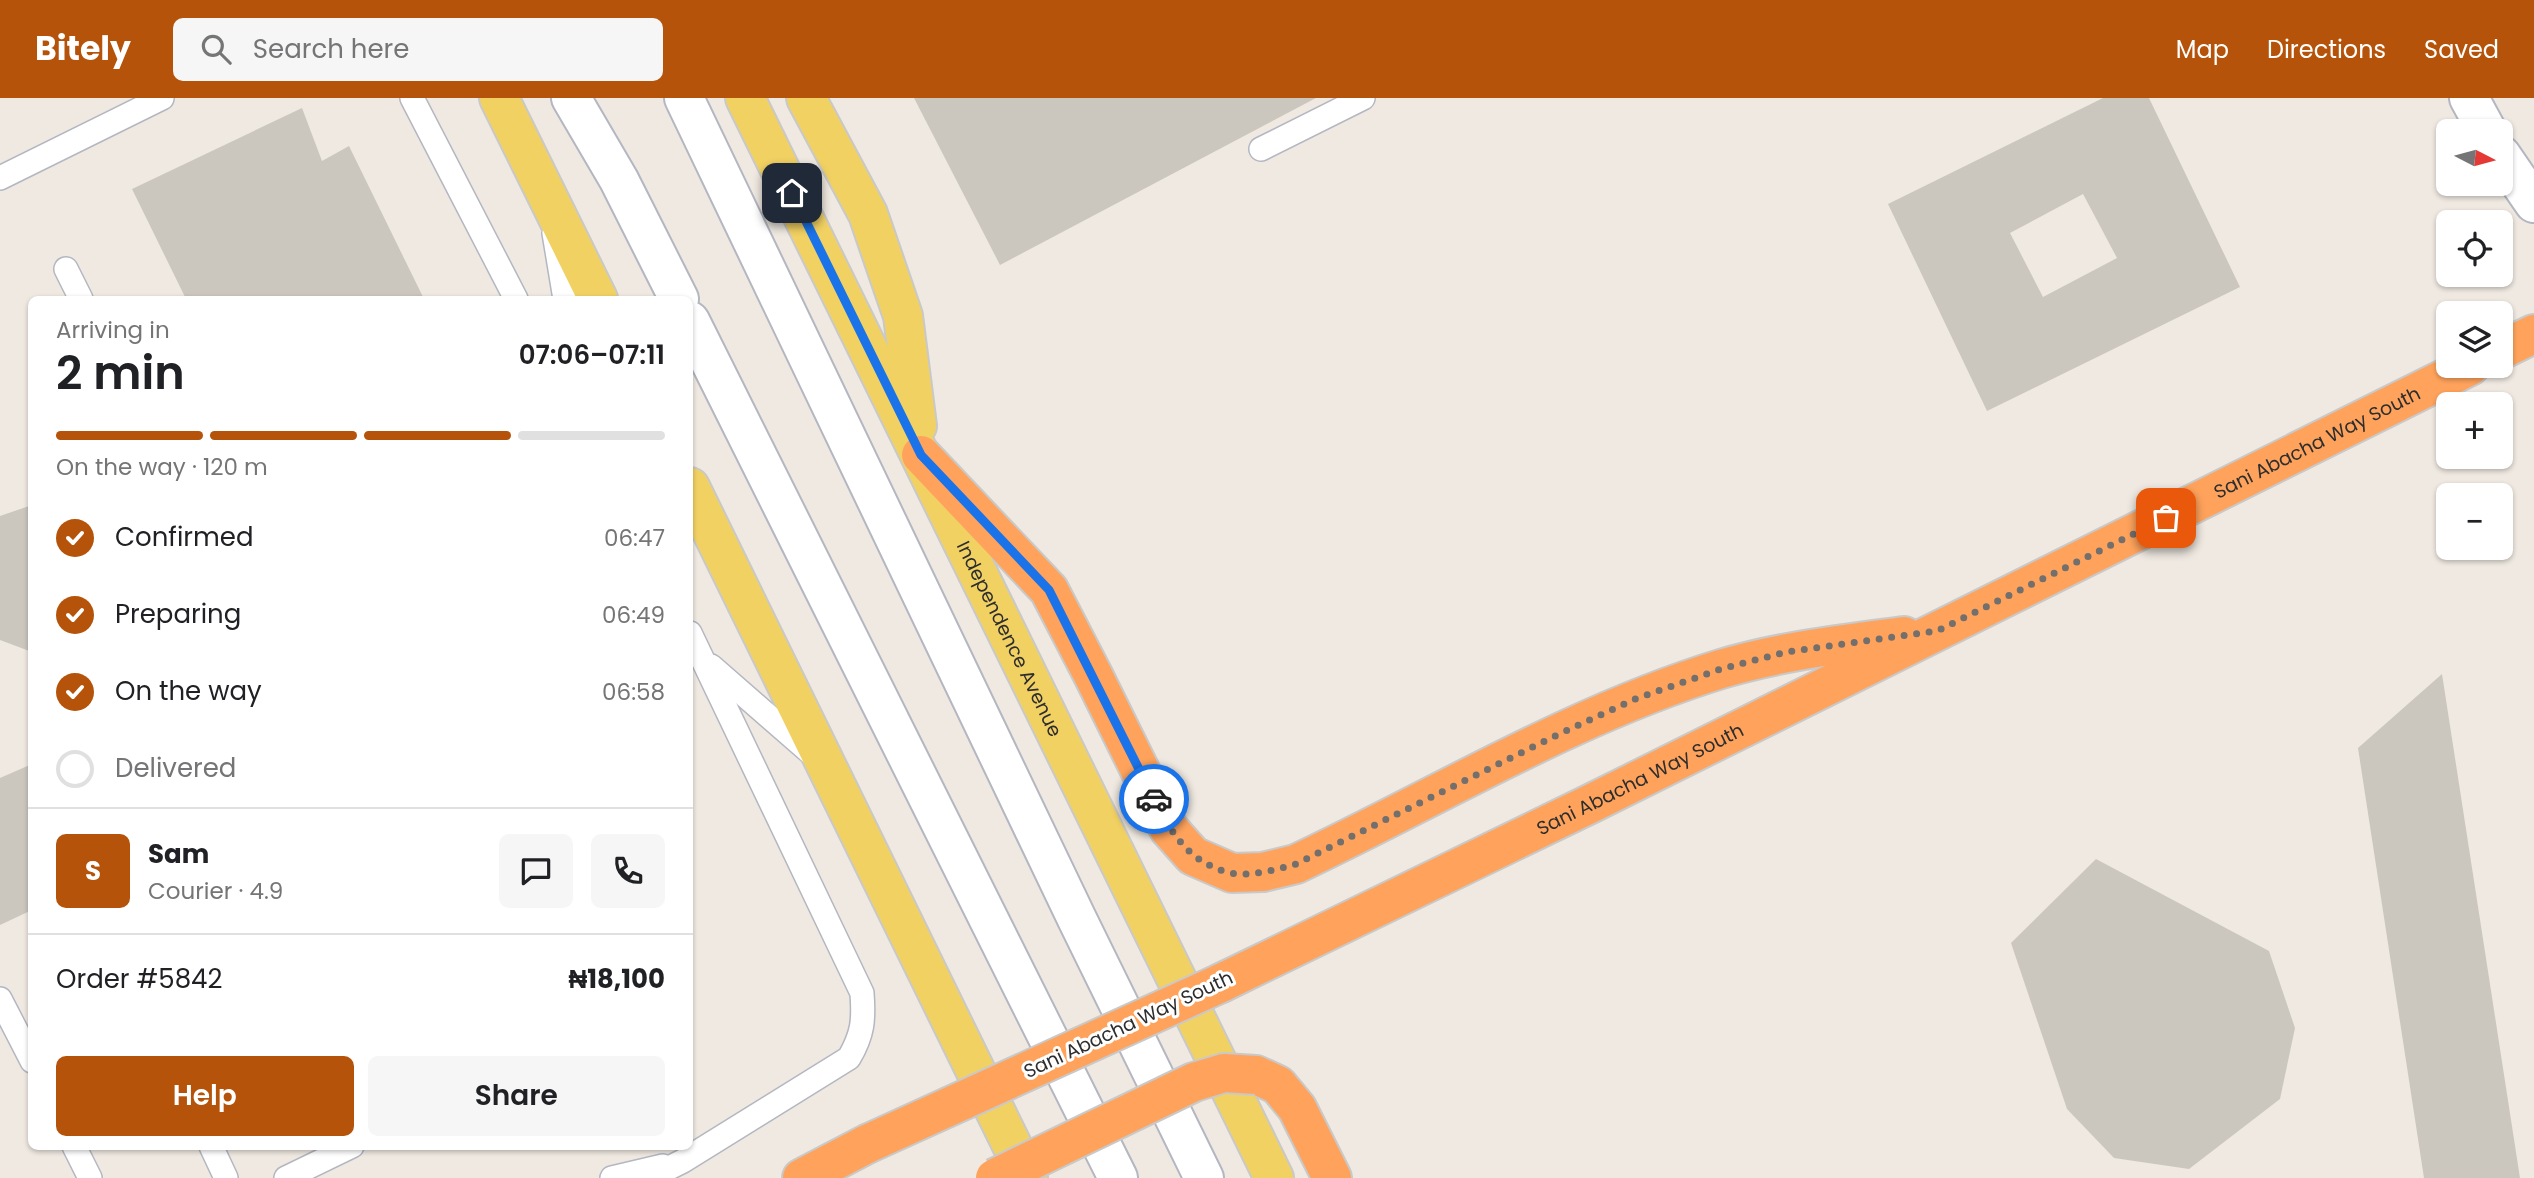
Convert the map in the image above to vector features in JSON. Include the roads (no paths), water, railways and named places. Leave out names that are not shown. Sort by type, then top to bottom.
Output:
[{"type":"highway","points":[[2513,345],[2534,334]]},
{"type":"highway","name":"Sani Abacha Way South","points":[[802,1178],[867,1144],[1221,982],[1579,809],[2446,378]]},
{"type":"highway","points":[[921,455],[1049,590],[1169,829],[1193,856],[1232,873],[1263,872],[1296,864],[1635,699],[1721,669],[1786,652],[1937,631]]},
{"type":"highway","points":[[995,1178],[1194,1082],[1224,1073],[1256,1075],[1278,1085],[1297,1108],[1332,1178]]},
{"type":"main road","points":[[499,98],[596,296]]},
{"type":"main road","points":[[571,98],[619,180],[677,296]]},
{"type":"main road","points":[[684,98],[1204,1178]]},
{"type":"main road","name":"Independence Avenue","points":[[745,98],[1274,1178]]},
{"type":"main road","points":[[806,98],[868,214],[903,316],[921,455]]},
{"type":"main road","points":[[2469,98],[2480,119]]},
{"type":"main road","points":[[2513,172],[2534,203]]},
{"type":"main road","points":[[693,327],[1118,1178]]},
{"type":"main road","points":[[693,493],[1028,1178]]},
{"type":"lane","points":[[0,178],[162,98]]},
{"type":"lane","points":[[412,98],[514,296]]},
{"type":"lane","points":[[1261,149],[1363,98]]},
{"type":"lane","points":[[548,199],[564,296]]},
{"type":"lane","points":[[66,269],[80,296]]},
{"type":"lane","points":[[649,1178],[683,1161],[849,1058],[860,1038],[864,1015],[862,993],[693,639]]},
{"type":"lane","points":[[703,659],[827,768]]},
{"type":"lane","points":[[0,999],[28,1053]]},
{"type":"lane","points":[[76,1150],[90,1178]]},
{"type":"lane","points":[[213,1150],[226,1178]]},
{"type":"lane","points":[[286,1178],[343,1150]]},
{"type":"lane","points":[[612,1178],[683,1161]]}]
